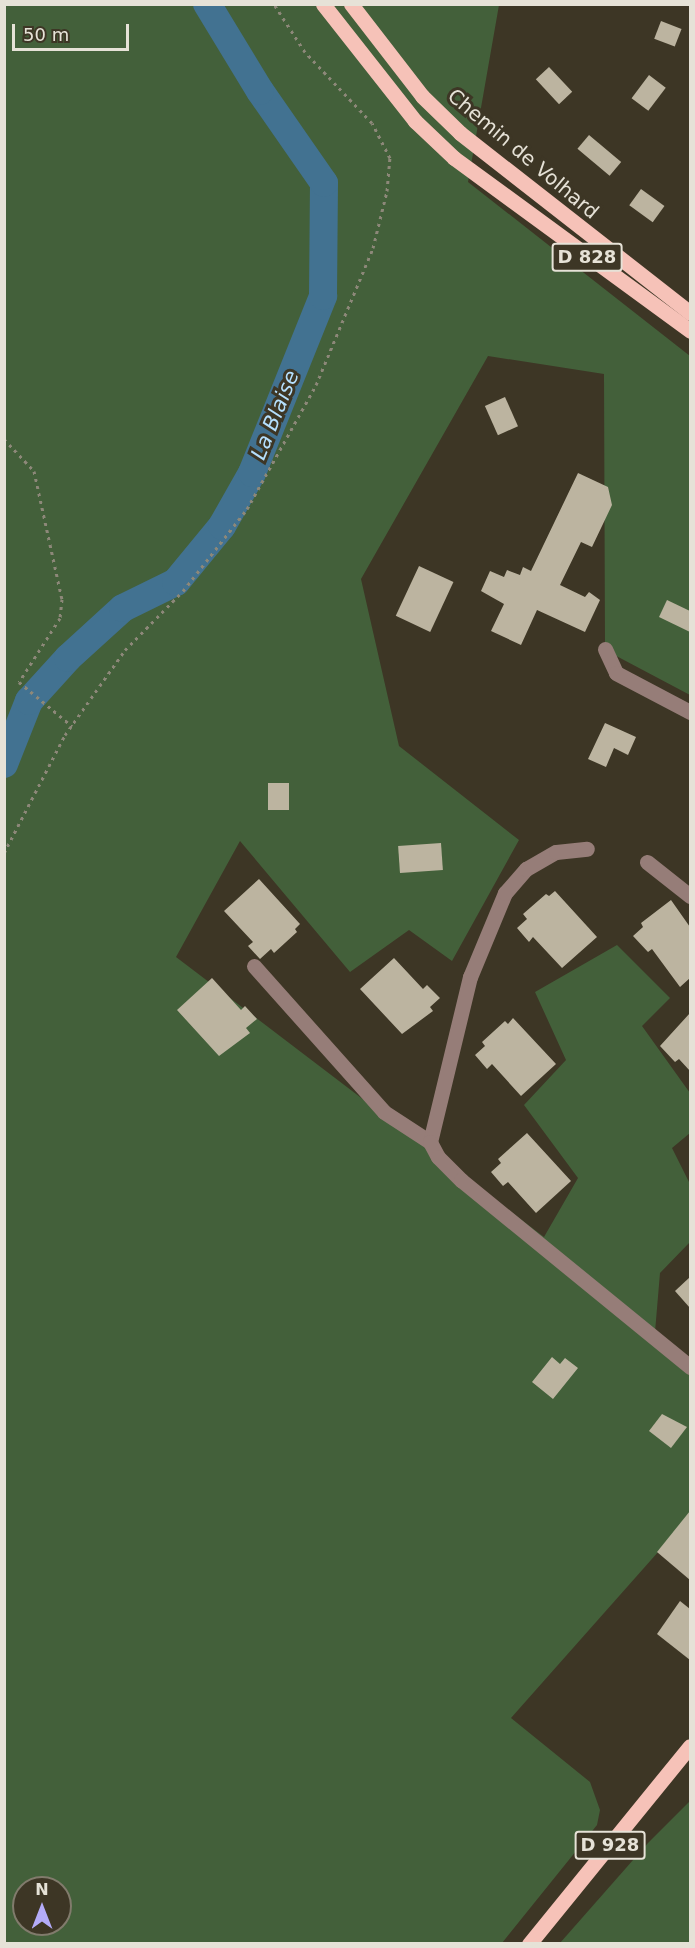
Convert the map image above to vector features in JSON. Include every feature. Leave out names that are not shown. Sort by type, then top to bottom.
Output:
[{"type":"main road","name":"Chemin de Volhard","points":[[323,4],[415,121],[454,158],[690,331]]},
{"type":"main road","name":"Chemin de Volhard","points":[[351,4],[422,96],[459,133],[690,313]]},
{"type":"main road","name":"D 928","points":[[529,1944],[690,1746]]},
{"type":"street","points":[[605,649],[616,673],[690,712]]},
{"type":"street","points":[[430,1142],[470,977],[505,893],[526,869],[556,852],[587,849]]},
{"type":"street","points":[[647,862],[690,896]]},
{"type":"street","points":[[254,966],[384,1112],[430,1142],[438,1157],[460,1180],[690,1367]]},
{"type":"path","points":[[4,853],[72,726],[125,650],[183,591],[247,509],[316,385],[373,248],[387,191],[390,158],[372,123],[305,52],[274,4]]},
{"type":"path","points":[[4,439],[34,471],[62,599],[60,618],[19,682],[72,726]]},
{"type":"green space","points":[[5,5],[499,5],[468,182],[690,356],[690,695],[605,650],[604,374],[488,356],[361,579],[399,746],[519,840],[452,961],[409,930],[350,972],[240,841],[176,957],[544,1237],[578,1178],[524,1105],[566,1060],[535,992],[617,945],[670,998],[642,1026],[690,1093],[690,1133],[672,1148],[690,1184],[690,1242],[660,1273],[655,1332],[690,1370],[690,1516],[511,1718],[590,1782],[600,1810],[597,1825],[502,1943],[5,1944]]},
{"type":"green space","points":[[690,1801],[690,1943],[560,1943],[648,1843]]},
{"type":"building","points":[[661,21],[682,29],[675,47],[654,39]]},
{"type":"building","points":[[549,67],[572,92],[559,104],[536,79]]},
{"type":"building","points":[[649,75],[666,88],[648,111],[632,98]]},
{"type":"building","points":[[589,135],[621,162],[610,176],[577,149]]},
{"type":"building","points":[[641,189],[664,206],[653,222],[629,205]]},
{"type":"building","points":[[505,397],[518,426],[498,435],[485,406]]},
{"type":"building","points":[[578,473],[608,487],[612,505],[592,547],[581,542],[560,585],[585,597],[589,592],[600,600],[585,632],[537,610],[521,645],[491,631],[504,604],[481,591],[490,571],[504,577],[507,570],[520,575],[523,567],[531,571]]},
{"type":"building","points":[[419,566],[453,582],[430,632],[396,616]]},
{"type":"building","points":[[667,600],[690,611],[690,632],[659,617]]},
{"type":"building","points":[[605,723],[636,737],[628,755],[614,748],[606,767],[588,759]]},
{"type":"building","points":[[268,783],[289,783],[289,810],[268,810]]},
{"type":"building","points":[[441,843],[443,870],[400,873],[398,846]]},
{"type":"building","points":[[259,879],[300,924],[295,929],[297,932],[274,953],[271,949],[260,959],[248,946],[253,942],[224,911]]},
{"type":"building","points":[[555,891],[597,937],[562,968],[533,937],[529,942],[517,928],[527,919],[523,914],[546,894],[549,896]]},
{"type":"building","points":[[671,900],[690,927],[690,978],[680,987],[652,949],[648,952],[633,936],[643,927],[641,923]]},
{"type":"building","points":[[394,958],[423,989],[427,985],[440,998],[430,1007],[433,1011],[402,1034],[360,989]]},
{"type":"building","points":[[212,978],[241,1010],[245,1006],[257,1019],[246,1028],[250,1033],[219,1056],[177,1010]]},
{"type":"building","points":[[690,1013],[690,1071],[679,1059],[675,1062],[660,1046]]},
{"type":"building","points":[[513,1018],[556,1064],[521,1096],[492,1064],[487,1069],[475,1055],[485,1046],[482,1042],[505,1021],[508,1024]]},
{"type":"building","points":[[527,1133],[571,1181],[536,1213],[508,1182],[503,1186],[491,1172],[501,1163],[498,1159]]},
{"type":"building","points":[[690,1277],[690,1308],[675,1291]]},
{"type":"building","points":[[552,1357],[560,1364],[565,1358],[578,1368],[553,1399],[532,1382]]},
{"type":"building","points":[[662,1414],[687,1427],[671,1448],[649,1431]]},
{"type":"building","points":[[690,1511],[690,1580],[657,1552]]},
{"type":"building","points":[[680,1601],[690,1609],[690,1660],[657,1634]]},
{"type":"waterway","name":"La Blaise","points":[[4,764],[29,701],[68,658],[123,608],[176,582],[222,526],[252,473],[323,296],[324,183],[260,91],[207,4]]}]
